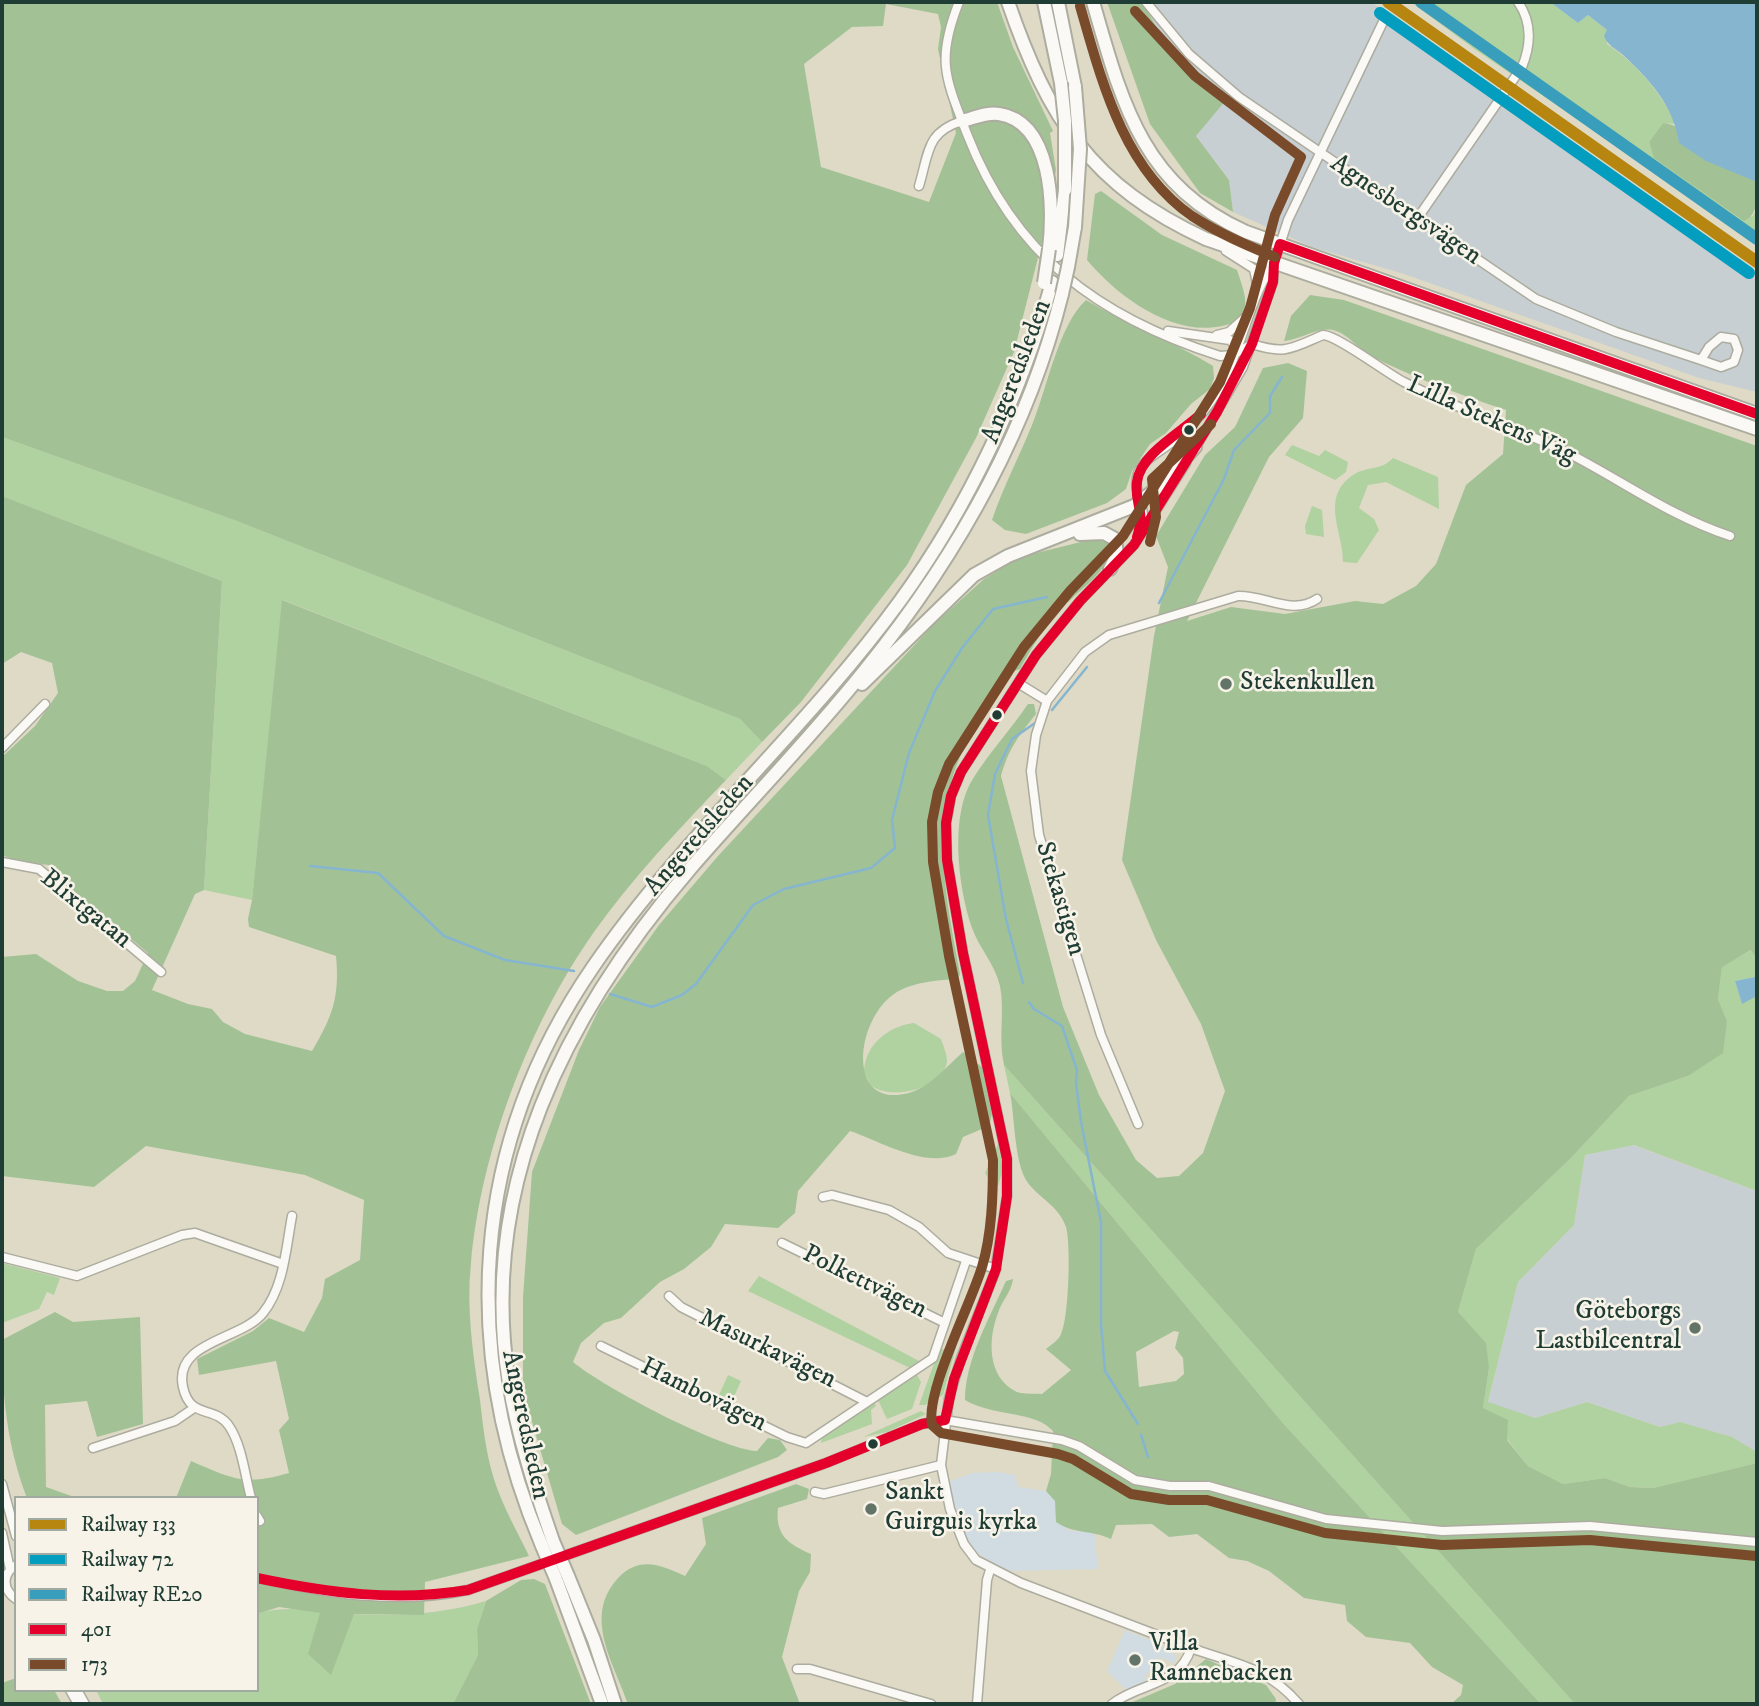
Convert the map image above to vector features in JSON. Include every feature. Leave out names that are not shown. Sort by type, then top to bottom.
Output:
[{"type":"highway","points":[[1007,2],[1040,85],[1077,144],[1130,195],[1176,225],[1206,239],[1274,263],[1757,429]]},
{"type":"highway","name":"Angeredsleden","points":[[548,1544],[509,1382],[504,1313],[503,1273],[513,1199],[533,1125],[561,1055],[622,955],[689,871],[815,730],[902,622],[959,538],[999,465],[1049,344],[1068,267],[1066,151],[1061,83],[1044,2]]},
{"type":"highway","name":"Angeredsleden","points":[[602,1704],[562,1578],[507,1450],[489,1346],[488,1292],[491,1239],[502,1172],[532,1079],[575,995],[617,934],[671,867],[810,711],[901,600],[978,472],[1029,354],[1048,283],[1053,252],[1068,226],[1080,149],[1075,87],[1058,2]]},
{"type":"highway","points":[[1093,2],[1136,130],[1167,177],[1207,212],[1245,232],[1757,414]]},
{"type":"highway","points":[[962,121],[987,114],[1002,114],[1019,123],[1036,142],[1050,191],[1053,252]]},
{"type":"highway","points":[[815,730],[974,575],[1008,556],[1142,501],[1160,486],[1195,447]]},
{"type":"highway","points":[[1052,540],[1095,532],[1111,536],[1117,549],[1110,569]]},
{"type":"highway","name":"Angeredsleden","points":[[562,1578],[594,1640],[615,1704]]},
{"type":"street","points":[[959,2],[946,35],[943,56],[962,121],[994,195],[1034,248],[1076,285],[1111,309],[1158,330],[1220,356],[1233,355],[1252,344]]},
{"type":"street","name":"Agnesbergsvägen","points":[[1146,2],[1164,26],[1215,79],[1536,299],[1616,332],[1721,367],[1734,362],[1738,350],[1734,339],[1721,337],[1709,347],[1701,360]]},
{"type":"street","points":[[1417,219],[1522,67],[1529,39],[1525,16],[1518,2]]},
{"type":"street","points":[[1299,1704],[1261,1671],[1230,1658],[1191,1648],[990,1570],[976,1560],[964,1544],[950,1509],[941,1465],[945,1420],[957,1368],[996,1269],[1003,1234],[1007,1158],[956,919],[947,860],[946,823],[951,796],[961,772],[1018,683],[1057,627],[1134,545],[1231,388],[1252,344],[1273,282],[1274,263],[1280,244],[1318,152],[1382,22]]},
{"type":"street","points":[[919,186],[937,133],[944,127],[962,121]]},
{"type":"street","points":[[1206,239],[1254,269],[1258,295]]},
{"type":"street","points":[[1134,545],[1144,519],[1137,481],[1141,468],[1203,411],[1240,350],[1264,278],[1274,263]]},
{"type":"street","points":[[1194,335],[1229,332],[1253,309]]},
{"type":"street","points":[[1158,330],[1230,340],[1240,350]]},
{"type":"street","name":"Lilla Stekens Väg","points":[[1252,344],[1282,351],[1298,348],[1323,334],[1335,337],[1375,367],[1406,383],[1569,454],[1680,517],[1730,536]]},
{"type":"street","name":"Stekastigen","points":[[1138,1124],[1101,1035],[1039,835],[1031,771],[1036,735],[1047,701],[1085,652],[1121,630],[1238,596],[1255,596],[1288,607],[1310,604],[1317,599]]},
{"type":"street","points":[[1018,683],[1047,701]]},
{"type":"street","points":[[2,748],[45,704]]},
{"type":"street","name":"Blixtgatan","points":[[2,862],[39,869],[161,972]]},
{"type":"street","points":[[823,1197],[832,1195],[889,1210],[919,1227],[948,1253],[965,1261],[996,1269]]},
{"type":"street","points":[[250,1496],[229,1426],[218,1417],[194,1408],[183,1386],[187,1360],[258,1319],[278,1286],[292,1216]]},
{"type":"street","points":[[2,1257],[77,1276],[182,1235],[195,1233],[283,1264]]},
{"type":"street","name":"Polkettvägen","points":[[782,1243],[945,1324]]},
{"type":"street","points":[[867,1402],[933,1358],[965,1261]]},
{"type":"street","name":"Masurkavägen","points":[[669,1296],[681,1307],[867,1402]]},
{"type":"street","name":"Hambovägen","points":[[601,1346],[787,1437],[806,1443],[867,1402]]},
{"type":"street","points":[[93,1448],[175,1421],[194,1408]]},
{"type":"street","points":[[259,1578],[369,1599],[427,1597],[468,1590],[826,1463],[922,1424],[945,1420],[1062,1440],[1079,1446],[1135,1480],[1170,1486],[1209,1486],[1326,1519],[1442,1531],[1590,1526],[1757,1542]]},
{"type":"street","points":[[815,1492],[834,1492],[941,1465]]},
{"type":"street","points":[[2,1485],[14,1529]]},
{"type":"street","points":[[2,1534],[13,1567],[4,1581],[14,1597]]},
{"type":"street","points":[[977,1704],[990,1570]]},
{"type":"street","points":[[1112,1704],[1176,1674],[1187,1660],[1191,1648]]},
{"type":"street","points":[[797,1669],[810,1669],[931,1704]]},
{"type":"shaded area","points":[[1142,2],[1371,2],[1757,272],[1757,392],[1699,378],[1404,274],[1312,247],[1233,212],[1229,180],[1196,136],[1225,99],[1164,40]]},
{"type":"shaded area","points":[[1633,1145],[1757,1191],[1757,1452],[1731,1437],[1680,1422],[1660,1427],[1587,1402],[1535,1418],[1488,1403],[1518,1282],[1574,1225],[1585,1155]]},
{"type":"shaded area","points":[[999,1472],[1015,1475],[1018,1487],[1046,1491],[1055,1501],[1069,1531],[1094,1531],[1098,1569],[1005,1571],[975,1551],[961,1527],[948,1482],[972,1473]]},
{"type":"shaded area","name":"Villa Ramnebacken","points":[[1125,1630],[1159,1644],[1176,1655],[1174,1664],[1160,1657],[1146,1675],[1144,1685],[1126,1690],[1107,1671]]},
{"type":"green space","points":[[2,2],[997,2],[1013,47],[1053,131],[1050,133],[1056,170],[1042,242],[1014,352],[976,438],[907,565],[801,702],[762,742],[740,719],[234,520],[2,437]],"holes":[[[886,4],[938,14],[941,27],[938,49],[956,133],[929,202],[821,167],[804,64],[852,27],[883,26]]]},
{"type":"green space","points":[[1107,2],[1142,2],[1164,40],[1226,100],[1196,136],[1229,180],[1233,212],[1200,193],[1150,124]]},
{"type":"green space","points":[[1411,2],[1550,2],[1578,23],[1588,15],[1607,30],[1607,44],[1628,60],[1647,80],[1676,124],[1663,123],[1649,142],[1654,157],[1752,217],[1757,209],[1757,242],[1473,48]]},
{"type":"green space","points":[[1663,123],[1685,131],[1757,182],[1755,210],[1749,218],[1744,221],[1654,158],[1649,142]]},
{"type":"green space","points":[[1101,191],[1162,235],[1237,270],[1245,303],[1239,318],[1222,326],[1203,328],[1184,325],[1147,311],[1099,274],[1087,260],[1095,194]]},
{"type":"green space","points":[[1310,295],[1344,300],[1757,446],[1757,959],[1751,950],[1722,967],[1718,999],[1727,1021],[1723,1053],[1688,1076],[1629,1096],[1571,1158],[1476,1249],[1458,1312],[1486,1343],[1489,1368],[1483,1408],[1508,1420],[1507,1440],[1528,1466],[1563,1484],[1605,1478],[1630,1487],[1653,1488],[1757,1463],[1757,1704],[1575,1704],[1004,1065],[1000,986],[967,912],[960,872],[959,830],[966,792],[974,777],[1028,704],[1034,704],[1036,714],[1015,743],[1001,776],[1063,1007],[1099,1095],[1136,1160],[1157,1178],[1179,1176],[1203,1153],[1225,1091],[1201,1024],[1156,940],[1122,860],[1154,636],[1168,567],[1156,536],[1205,455],[1235,427],[1263,368],[1288,363],[1307,371],[1303,418],[1269,457],[1187,621],[1231,607],[1285,614],[1355,601],[1383,604],[1416,586],[1436,564],[1466,485],[1503,454],[1506,410],[1437,386],[1387,364],[1336,331],[1317,331],[1284,341],[1291,316]]},
{"type":"green space","points":[[1086,300],[1213,366],[1214,378],[1210,389],[1191,404],[1166,433],[1150,444],[1132,471],[1126,489],[1107,503],[1026,534],[1005,530],[992,520],[1032,425],[1061,341],[1076,311]]},
{"type":"green space","points":[[2,437],[234,520],[740,719],[762,742],[726,780],[707,766],[283,600],[252,900],[204,890],[222,581],[2,496]]},
{"type":"green space","points":[[1292,445],[1319,456],[1325,450],[1348,462],[1346,472],[1335,480],[1285,455]]},
{"type":"green space","points":[[1393,458],[1438,477],[1439,509],[1386,482],[1368,485],[1359,508],[1374,519],[1379,530],[1357,563],[1343,562],[1335,505],[1337,494],[1353,475],[1384,465]]},
{"type":"green space","points":[[2,496],[222,581],[204,890],[195,894],[152,990],[188,1004],[212,1009],[223,1022],[245,1034],[312,1051],[333,1006],[337,983],[336,956],[249,927],[248,919],[282,600],[707,766],[726,780],[624,892],[570,968],[529,1048],[497,1133],[485,1177],[471,1263],[470,1314],[473,1349],[491,1469],[501,1498],[529,1556],[425,1582],[424,1615],[354,1614],[331,1675],[308,1654],[320,1613],[279,1607],[259,1613],[259,1496],[177,1496],[191,1461],[239,1479],[261,1479],[289,1473],[279,1430],[289,1419],[276,1361],[199,1375],[197,1359],[253,1331],[269,1318],[304,1332],[322,1298],[325,1279],[360,1260],[364,1200],[305,1175],[146,1146],[94,1187],[2,1176],[2,957],[36,954],[78,981],[107,991],[123,991],[135,981],[148,953],[56,876],[56,866],[17,861],[2,855],[2,757],[35,726],[58,693],[52,663],[21,652],[2,664]]},
{"type":"green space","points":[[1312,506],[1322,510],[1324,537],[1306,534],[1305,526]]},
{"type":"green space","points":[[1097,538],[1109,543],[1112,552],[1107,562],[1052,619],[1020,669],[1012,672],[1000,683],[979,727],[961,754],[950,786],[945,812],[944,866],[960,974],[958,979],[916,984],[894,994],[881,1007],[871,1024],[865,1043],[863,1061],[867,1078],[876,1089],[891,1095],[912,1092],[926,1085],[963,1052],[982,1067],[992,1114],[989,1126],[963,1137],[956,1154],[944,1158],[903,1152],[850,1131],[798,1191],[795,1213],[778,1228],[725,1224],[711,1247],[684,1269],[660,1282],[621,1318],[604,1323],[581,1343],[573,1362],[609,1386],[662,1415],[740,1448],[757,1451],[768,1438],[780,1440],[787,1450],[778,1457],[576,1535],[562,1524],[523,1391],[523,1297],[532,1172],[579,1050],[600,1007],[659,925],[718,856],[934,624],[984,579],[1020,557]]},
{"type":"green space","points":[[1752,950],[1757,959],[1757,980],[1755,977],[1735,981],[1742,1003],[1757,996],[1757,1191],[1634,1145],[1585,1155],[1574,1225],[1518,1282],[1488,1402],[1535,1418],[1587,1402],[1660,1427],[1680,1422],[1732,1437],[1757,1452],[1757,1463],[1653,1488],[1630,1487],[1605,1478],[1563,1484],[1528,1466],[1483,1408],[1489,1368],[1458,1312],[1476,1249],[1571,1158],[1629,1096],[1688,1076],[1727,1021],[1718,999],[1722,966]]},
{"type":"green space","points":[[914,1023],[941,1039],[947,1058],[944,1070],[928,1085],[904,1092],[881,1090],[872,1086],[864,1072],[865,1062],[874,1045],[887,1032]]},
{"type":"green space","points":[[1004,1065],[1575,1704],[1541,1704],[1282,1422],[1010,1093]]},
{"type":"green space","points":[[1010,1093],[1282,1422],[1541,1704],[1451,1704],[1461,1695],[1463,1685],[1432,1667],[1410,1643],[1366,1637],[1347,1621],[1345,1605],[1304,1598],[1269,1571],[1247,1561],[1229,1558],[1197,1534],[1169,1537],[1152,1524],[1116,1525],[1111,1539],[1056,1522],[1055,1501],[1046,1491],[1051,1474],[1053,1431],[1045,1424],[1024,1416],[988,1409],[965,1400],[969,1370],[979,1339],[1006,1281],[1013,1279],[992,1334],[992,1356],[999,1376],[1018,1392],[1042,1394],[1071,1370],[1046,1349],[1060,1336],[1064,1326],[1069,1264],[1068,1236],[1059,1213],[1023,1175],[1017,1153]],"holes":[[[1174,1331],[1179,1332],[1175,1348],[1183,1358],[1184,1374],[1176,1381],[1139,1387],[1136,1352]]]},
{"type":"green space","points":[[998,1144],[1003,1169],[998,1186],[990,1182],[985,1173]]},
{"type":"green space","points":[[2,1263],[60,1278],[54,1295],[47,1292],[39,1309],[2,1323]]},
{"type":"green space","points":[[759,1276],[919,1361],[910,1368],[748,1291]]},
{"type":"green space","points":[[55,1312],[73,1322],[140,1317],[143,1424],[97,1437],[87,1401],[45,1405],[46,1487],[71,1496],[26,1496],[10,1440],[3,1381],[2,1340]]},
{"type":"green space","points":[[956,1347],[943,1395],[925,1405],[919,1405],[939,1350]]},
{"type":"green space","points":[[728,1375],[741,1381],[732,1401],[719,1395]]},
{"type":"green space","points":[[917,1375],[921,1382],[912,1409],[887,1419],[878,1400]]},
{"type":"green space","points":[[874,1402],[876,1406],[871,1410],[872,1424],[821,1443],[822,1438]]},
{"type":"green space","points":[[921,1411],[926,1414],[887,1432],[863,1437]]},
{"type":"green space","points":[[796,1484],[809,1489],[807,1499],[778,1508],[778,1517],[781,1532],[785,1537],[811,1554],[810,1572],[799,1591],[782,1657],[800,1704],[628,1704],[604,1638],[603,1606],[609,1590],[629,1569],[645,1564],[661,1566],[685,1576],[706,1544],[702,1518]]},
{"type":"green space","points":[[534,1579],[545,1584],[591,1704],[453,1704],[478,1655],[477,1629],[486,1601],[521,1580]]},
{"type":"green space","points":[[486,1601],[477,1629],[478,1655],[453,1704],[103,1704],[97,1692],[259,1692],[259,1613],[268,1611],[291,1609],[348,1614],[400,1614],[451,1609]]},
{"type":"green space","points":[[1206,1659],[1266,1685],[1276,1699],[1275,1704],[1128,1704],[1175,1684]]},
{"type":"green space","points":[[14,1679],[14,1692],[55,1692],[62,1704],[2,1704],[2,1683]]},
{"type":"water","points":[[1550,2],[1757,2],[1757,182],[1706,161],[1679,143],[1672,117],[1659,94],[1633,64],[1612,47],[1604,36],[1607,30],[1588,15],[1578,23]]},
{"type":"water","points":[[1755,977],[1757,996],[1742,1004],[1735,981]]},
{"type":"waterway","points":[[1159,603],[1224,479],[1234,450],[1270,413],[1270,396],[1282,377]]},
{"type":"waterway","points":[[610,994],[652,1007],[682,995],[696,984],[753,905],[784,889],[871,868],[895,848],[892,820],[909,753],[935,691],[962,648],[993,609],[1047,597]]},
{"type":"waterway","points":[[1052,710],[1087,667]]},
{"type":"waterway","points":[[1023,983],[1006,919],[988,815],[995,774],[1012,739],[1035,723]]},
{"type":"waterway","points":[[310,866],[378,873],[444,936],[505,960],[574,971]]},
{"type":"waterway","points":[[1029,1002],[1034,1009],[1062,1026],[1077,1070],[1081,1122],[1101,1222],[1101,1324],[1105,1371],[1138,1424]]},
{"type":"waterway","points":[[1141,1435],[1148,1457]]},
{"type":"rail line","name":"133","points":[[1388,2],[1757,262]]},
{"type":"rail line","name":"RE20","points":[[1421,2],[1757,239]]},
{"type":"rail line","name":"72","points":[[1380,13],[1749,273]]},
{"type":"transit line","name":"173","points":[[1080,6],[1118,122],[1148,174],[1168,196],[1192,216],[1275,257]]},
{"type":"transit line","name":"173","points":[[1135,11],[1195,76],[1301,157],[1275,215],[1250,308],[1220,382],[1123,536],[1070,591],[1024,647],[949,764],[938,792],[932,822],[933,862],[949,956],[993,1160],[993,1173],[988,1241],[982,1267],[935,1392],[932,1425],[941,1433],[1073,1459],[1131,1494],[1169,1500],[1207,1500],[1325,1533],[1442,1545],[1590,1540],[1756,1556]]},
{"type":"transit line","name":"401","points":[[945,1420],[954,1379],[996,1269],[1007,1196],[1007,1159],[963,953],[947,860],[946,823],[951,796],[961,772],[1036,655],[1080,601],[1134,545],[1217,412],[1252,344],[1273,282],[1274,263],[1280,244],[1757,414]]},
{"type":"transit line","name":"401","points":[[1137,537],[1140,520],[1137,482],[1140,472],[1163,444],[1201,414]]},
{"type":"transit line","name":"173","points":[[1150,542],[1156,517],[1152,479],[1211,424]]},
{"type":"transit line","name":"401","points":[[259,1578],[362,1594],[415,1595],[468,1590],[826,1463],[922,1424],[945,1420]]},
{"type":"place","name":"Stekenkullen","points":[[1226,684]]},
{"type":"place","name":"Göteborgs Lastbilcentral","points":[[1695,1328]]},
{"type":"place","name":"Sankt Guirguis kyrka","points":[[871,1509]]},
{"type":"place","name":"Villa Ramnebacken","points":[[1135,1660]]}]
